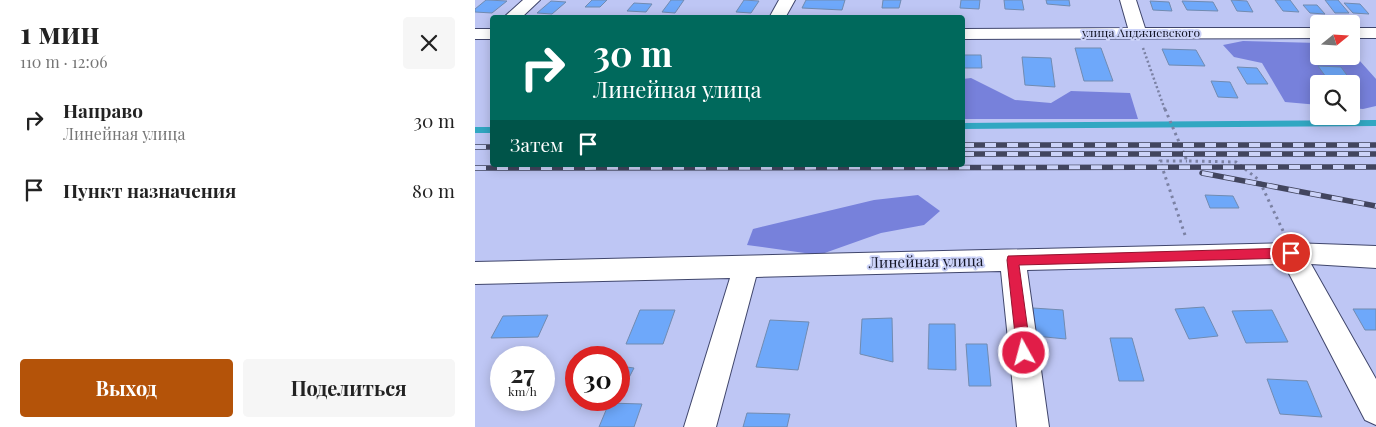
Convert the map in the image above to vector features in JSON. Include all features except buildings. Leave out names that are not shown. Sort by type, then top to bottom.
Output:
[{"type":"street","points":[[514,15],[532,0]]},
{"type":"street","points":[[779,15],[787,0]]},
{"type":"street","points":[[1128,0],[1138,33]]},
{"type":"street","name":"улица Анджиевского","points":[[965,34],[1310,33]]},
{"type":"street","points":[[1360,33],[1376,33]]},
{"type":"street","points":[[1283,253],[1376,409]]},
{"type":"street","name":"Линейная улица","points":[[475,273],[1283,253],[1376,257]]},
{"type":"street","points":[[1013,260],[1033,427]]},
{"type":"street","points":[[701,427],[745,266]]},
{"type":"path","points":[[1138,33],[1166,113],[1187,161]]},
{"type":"path","points":[[1193,256],[1160,161],[1236,162],[1259,180],[1267,201],[1286,238],[1273,238],[1283,253]]},
{"type":"shaded area","points":[[1243,41],[1310,43],[1310,65],[1360,65],[1360,61],[1376,79],[1376,106],[1360,109],[1360,75],[1310,75],[1310,104],[1285,102],[1262,63],[1234,57],[1223,45]]},
{"type":"shaded area","points":[[971,78],[1015,100],[1051,103],[1071,91],[1130,93],[1138,119],[965,119],[965,79]]},
{"type":"shaded area","points":[[918,195],[940,211],[924,225],[881,233],[819,255],[747,245],[753,229],[874,200]]},
{"type":"waterway","points":[[965,126],[1376,123]]},
{"type":"waterway","points":[[475,130],[490,130]]},
{"type":"railway","points":[[965,145],[1376,145]]},
{"type":"railway","points":[[475,147],[490,147]]},
{"type":"railway","points":[[965,154],[1376,154]]},
{"type":"railway","points":[[475,168],[1376,167]]},
{"type":"railway","points":[[1202,173],[1376,206]]},
{"type":"route","points":[[1024,353],[1013,260],[1291,253]]}]
